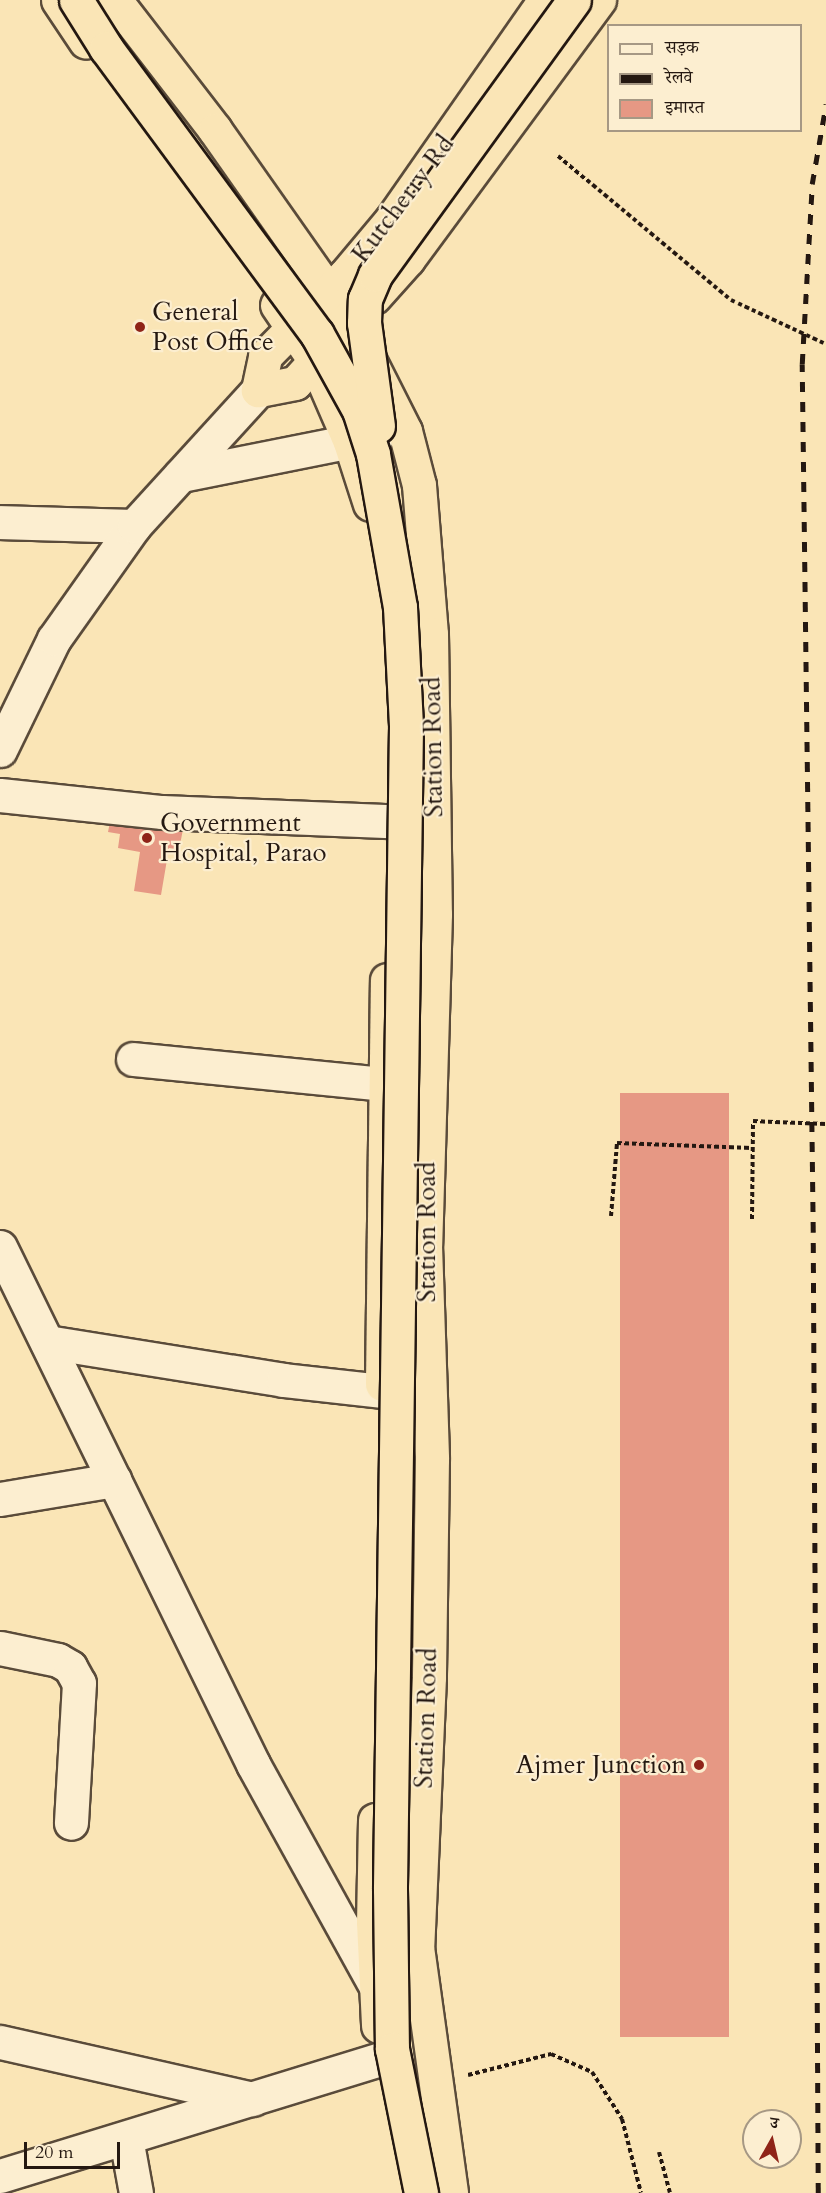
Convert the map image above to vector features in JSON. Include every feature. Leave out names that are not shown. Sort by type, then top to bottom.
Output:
[{"type":"highway","name":"Station Road","points":[[58,0],[315,361],[350,442],[366,486],[382,556],[392,669],[391,821],[384,1084],[375,1985],[380,2059],[407,2193]]},
{"type":"highway","points":[[76,0],[106,48],[317,334],[359,410],[373,453],[400,607],[406,726],[390,1889],[392,2049],[421,2193]]},
{"type":"highway","points":[[97,0],[308,281],[369,373]]},
{"type":"highway","name":"Station Road","points":[[115,0],[215,130],[350,322],[405,431],[427,540],[434,778],[425,1245],[432,1494],[417,1947],[433,2083],[451,2193]]},
{"type":"highway","name":"Kutcherry Rd","points":[[258,390],[265,356],[330,291],[392,219],[545,0]]},
{"type":"highway","points":[[436,2193],[410,2057],[406,2007],[406,1774],[416,1493],[420,709],[415,594],[369,373],[365,299],[375,275],[574,0]]},
{"type":"highway","points":[[258,390],[295,383],[408,259],[599,0]]},
{"type":"street","points":[[0,750],[54,639],[134,526],[258,390]]},
{"type":"street","points":[[181,475],[405,431]]},
{"type":"street","points":[[0,522],[134,526]]},
{"type":"street","points":[[0,795],[173,813],[391,821]]},
{"type":"street","points":[[133,1059],[384,1084]]},
{"type":"street","points":[[0,1247],[253,1764],[375,1985]]},
{"type":"street","points":[[47,1342],[283,1380],[382,1391]]},
{"type":"street","points":[[0,1499],[114,1480]]},
{"type":"street","points":[[0,1648],[58,1660],[70,1667],[79,1683],[71,1823]]},
{"type":"street","points":[[0,2042],[254,2099]]},
{"type":"street","points":[[0,2176],[380,2059]]},
{"type":"street","points":[[126,2138],[136,2193]]},
{"type":"path","points":[[558,156],[730,300],[826,344]]},
{"type":"path","points":[[752,1219],[753,1121],[826,1124]]},
{"type":"path","points":[[611,1216],[617,1143],[752,1148]]},
{"type":"path","points":[[433,2083],[551,2054],[570,2059],[592,2072],[622,2119],[640,2193]]},
{"type":"path","points":[[659,2152],[670,2193]]},
{"type":"building","points":[[112,812],[184,824],[179,850],[169,848],[161,895],[134,891],[140,852],[118,848],[120,834],[108,832]]},
{"type":"building","points":[[620,1093],[729,1093],[729,2037],[620,2037]]},
{"type":"railway","points":[[818,2193],[813,1232],[802,364],[812,184],[826,104]]},
{"type":"place","name":"General Post Office","points":[[140,327]]},
{"type":"place","name":"Government Hospital, Parao","points":[[147,838]]},
{"type":"place","name":"Ajmer Junction","points":[[699,1765]]}]
